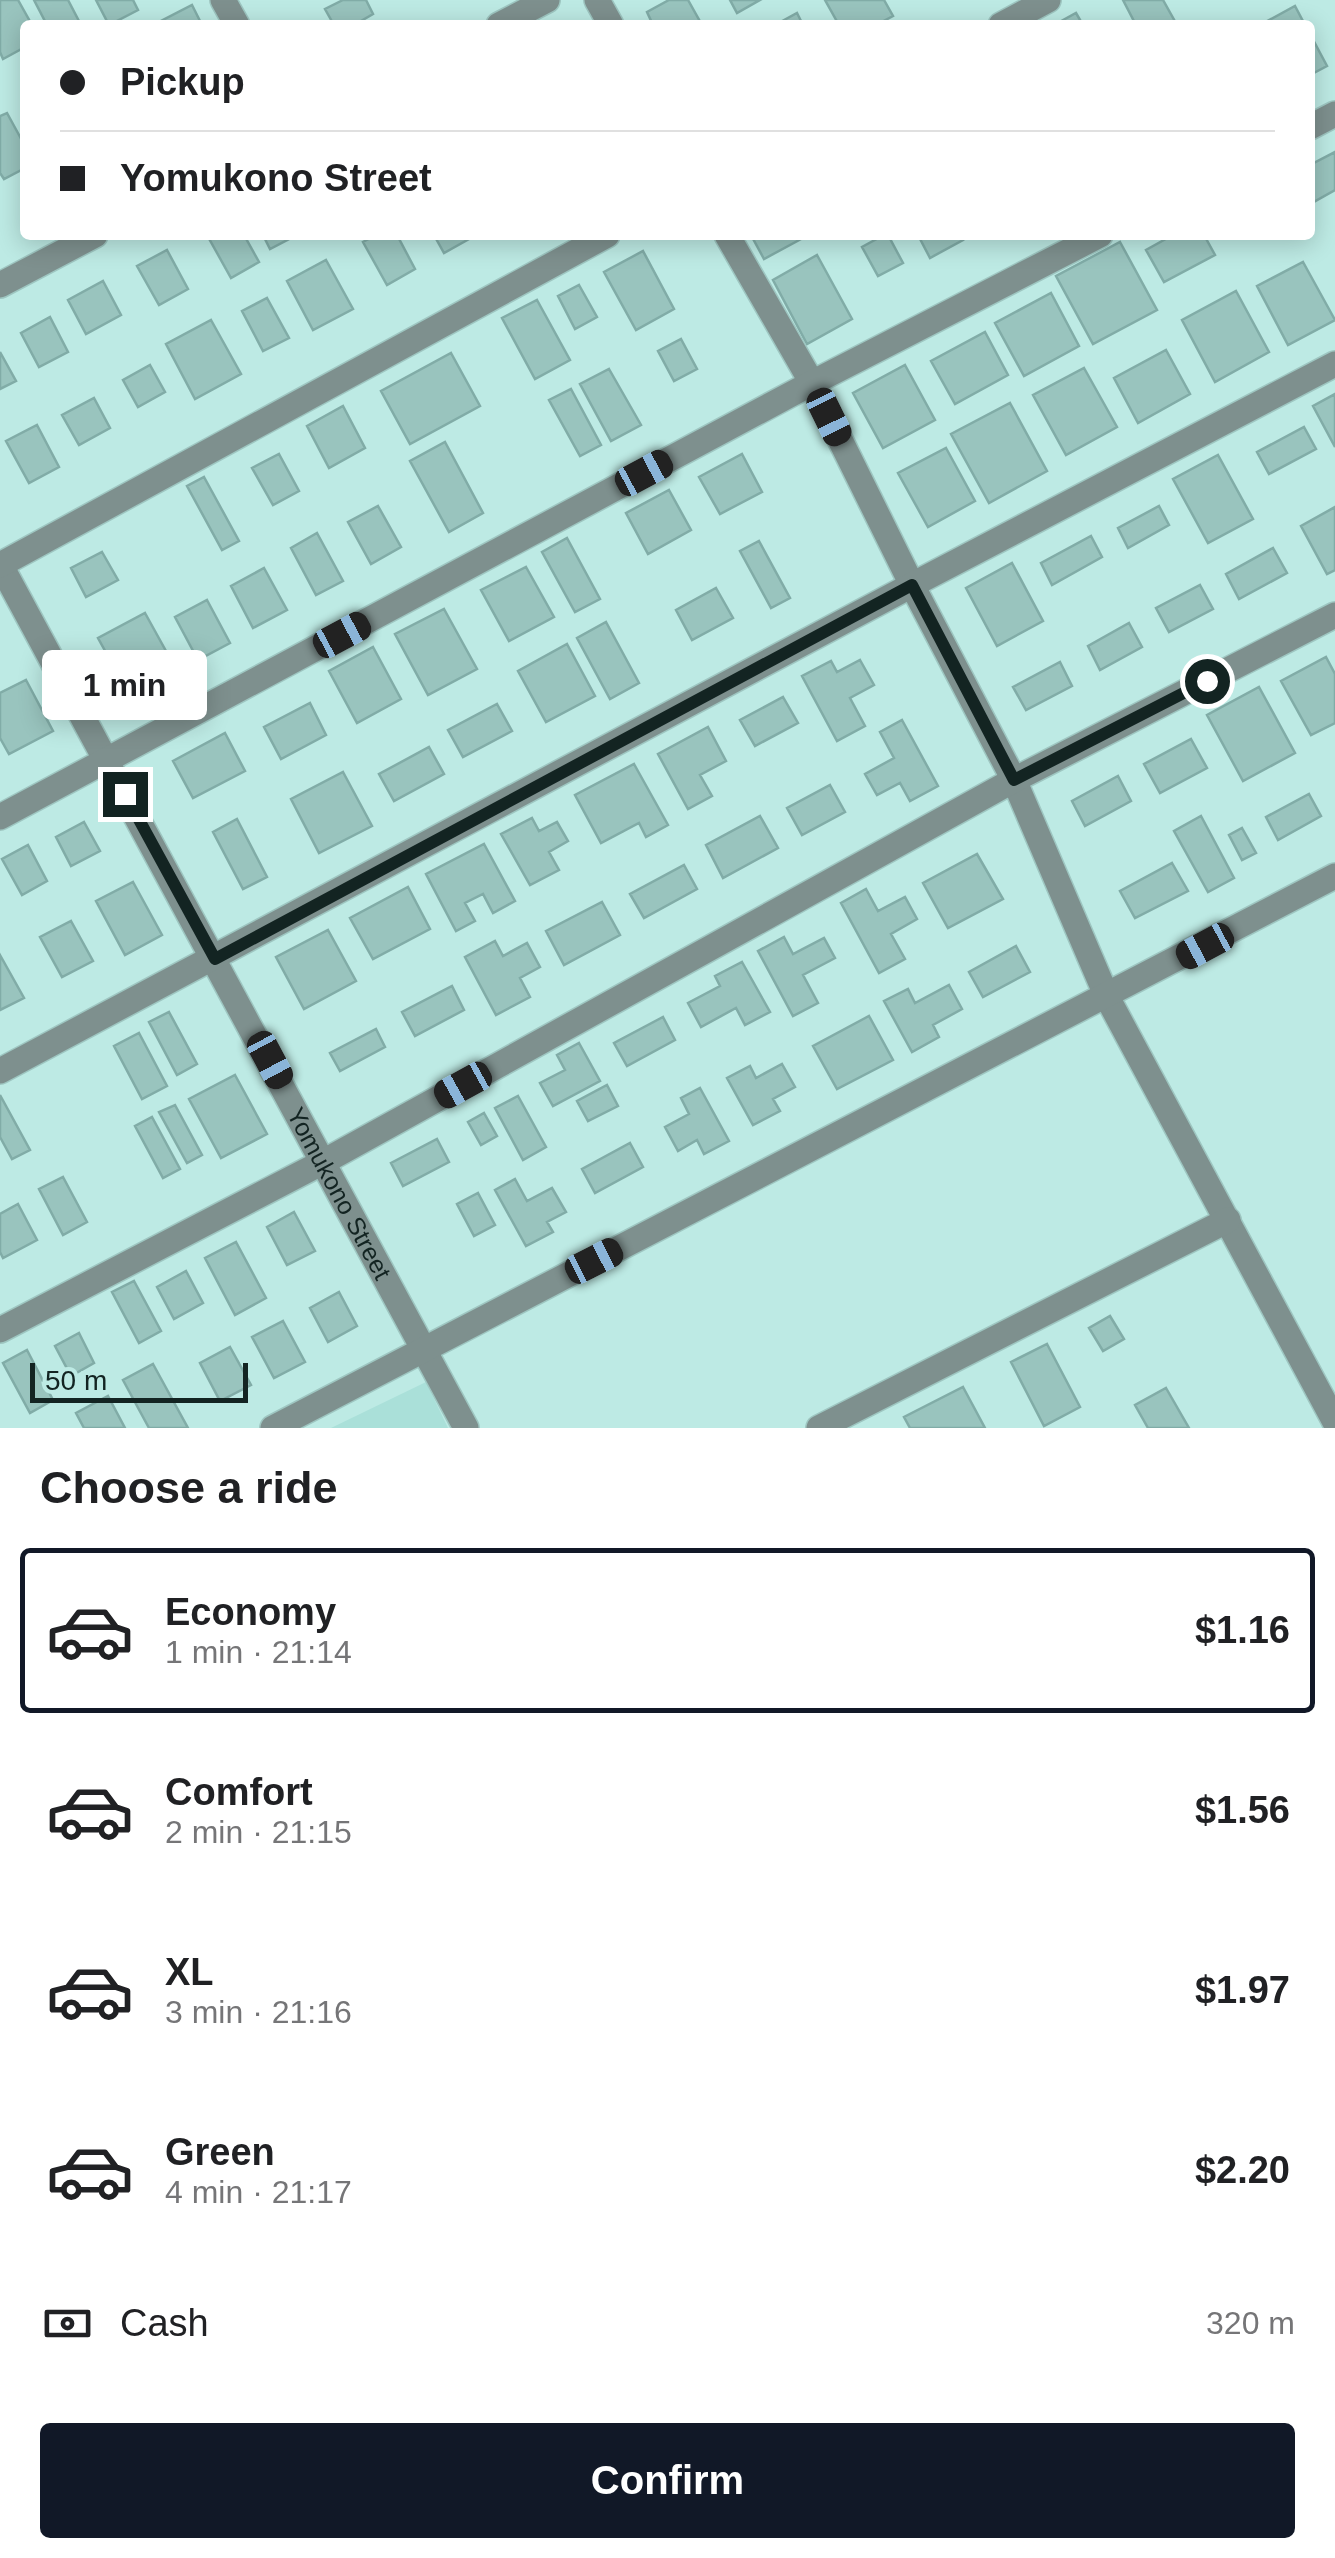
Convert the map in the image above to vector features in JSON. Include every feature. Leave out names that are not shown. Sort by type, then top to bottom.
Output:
[{"type":"street","points":[[509,20],[547,0]]},
{"type":"street","points":[[1010,20],[1048,0]]},
{"type":"street","points":[[0,285],[86,240]]},
{"type":"street","points":[[0,564],[598,240]]},
{"type":"street","points":[[731,240],[812,383],[1014,780],[1108,997],[1335,1422]]},
{"type":"street","points":[[0,817],[812,383],[1090,240]]},
{"type":"street","points":[[0,1071],[1335,364]]},
{"type":"street","name":"Yomukono Street","points":[[0,564],[466,1428]]},
{"type":"street","points":[[0,1330],[325,1161],[1014,780],[1335,615]]},
{"type":"street","points":[[273,1428],[1335,876]]},
{"type":"street","points":[[820,1428],[1228,1220]]},
{"type":"shaded area","points":[[426,1382],[448,1428],[331,1428]]},
{"type":"building","points":[[0,0],[18,0],[29,20],[20,20],[20,50],[3,59]]},
{"type":"building","points":[[34,0],[68,0],[78,20],[44,20]]},
{"type":"building","points":[[96,0],[133,0],[138,10],[119,20],[106,20]]},
{"type":"building","points":[[343,0],[366,0],[373,14],[363,20],[331,20],[325,9]]},
{"type":"building","points":[[669,0],[688,0],[699,20],[651,20],[647,12]]},
{"type":"building","points":[[730,0],[760,0],[737,13]]},
{"type":"building","points":[[825,0],[884,0],[893,16],[885,20],[836,20]]},
{"type":"building","points":[[1123,0],[1163,0],[1174,20],[1133,20]]},
{"type":"building","points":[[192,5],[200,20],[163,20]]},
{"type":"building","points":[[1295,6],[1302,20],[1269,20]]},
{"type":"building","points":[[1315,43],[1327,66],[1315,72]]},
{"type":"building","points":[[7,113],[20,137],[20,171],[4,179],[0,173],[0,116]]},
{"type":"building","points":[[1335,152],[1335,190],[1315,201],[1315,162]]},
{"type":"building","points":[[210,240],[247,240],[259,262],[231,278]]},
{"type":"building","points":[[266,240],[287,240],[270,249]]},
{"type":"building","points":[[400,240],[415,269],[387,285],[363,242]]},
{"type":"building","points":[[437,240],[467,240],[444,253]]},
{"type":"building","points":[[754,240],[799,240],[764,259]]},
{"type":"building","points":[[875,240],[891,240],[903,263],[878,276],[862,247]]},
{"type":"building","points":[[921,240],[963,240],[930,258]]},
{"type":"building","points":[[1164,240],[1207,240],[1215,255],[1164,282],[1146,250]]},
{"type":"building","points":[[1120,242],[1157,310],[1093,344],[1056,276]]},
{"type":"building","points":[[167,250],[188,289],[159,305],[137,266]]},
{"type":"building","points":[[643,251],[674,309],[636,330],[604,272]]},
{"type":"building","points":[[817,255],[852,319],[807,344],[773,280]]},
{"type":"building","points":[[326,260],[353,309],[313,330],[287,281]]},
{"type":"building","points":[[1303,262],[1335,320],[1288,345],[1257,286]]},
{"type":"building","points":[[103,281],[121,315],[86,334],[68,300]]},
{"type":"building","points":[[579,285],[597,317],[575,329],[558,296]]},
{"type":"building","points":[[1236,291],[1269,352],[1215,382],[1182,320]]},
{"type":"building","points":[[1051,293],[1079,346],[1024,376],[995,323]]},
{"type":"building","points":[[267,298],[289,338],[263,351],[242,311]]},
{"type":"building","points":[[537,300],[570,360],[535,379],[502,318]]},
{"type":"building","points":[[50,317],[68,352],[39,367],[21,333]]},
{"type":"building","points":[[211,320],[241,374],[195,399],[166,344]]},
{"type":"building","points":[[985,332],[1008,375],[955,404],[931,361]]},
{"type":"building","points":[[681,339],[697,369],[674,381],[658,351]]},
{"type":"building","points":[[1166,350],[1190,394],[1138,423],[1114,378]]},
{"type":"building","points":[[0,352],[16,381],[0,389]]},
{"type":"building","points":[[451,353],[480,406],[410,444],[381,391]]},
{"type":"building","points":[[150,365],[165,392],[138,407],[123,380]]},
{"type":"building","points":[[905,365],[935,420],[883,448],[853,393]]},
{"type":"building","points":[[1084,368],[1117,427],[1066,455],[1033,395]]},
{"type":"building","points":[[609,369],[641,425],[611,441],[580,384]]},
{"type":"building","points":[[571,389],[601,445],[580,456],[549,400]]},
{"type":"building","points":[[1335,394],[1335,447],[1313,406]]},
{"type":"building","points":[[94,398],[110,428],[79,445],[62,415]]},
{"type":"building","points":[[1010,403],[1047,471],[989,503],[951,434]]},
{"type":"building","points":[[343,406],[365,448],[329,468],[307,426]]},
{"type":"building","points":[[37,425],[59,467],[29,483],[6,441]]},
{"type":"building","points":[[1304,427],[1316,449],[1269,474],[1257,452]]},
{"type":"building","points":[[445,442],[483,513],[449,532],[410,461]]},
{"type":"building","points":[[946,448],[975,501],[928,527],[898,473]]},
{"type":"building","points":[[279,454],[299,491],[273,505],[252,468]]},
{"type":"building","points":[[742,454],[762,492],[720,514],[699,477]]},
{"type":"building","points":[[1218,455],[1253,519],[1208,543],[1173,479]]},
{"type":"building","points":[[204,477],[239,541],[222,550],[187,486]]},
{"type":"building","points":[[669,490],[691,530],[648,554],[626,513]]},
{"type":"building","points":[[378,506],[401,547],[371,564],[348,522]]},
{"type":"building","points":[[1159,506],[1169,525],[1128,548],[1118,528]]},
{"type":"building","points":[[1335,507],[1335,570],[1327,574],[1301,526]]},
{"type":"building","points":[[317,533],[343,581],[316,595],[291,548]]},
{"type":"building","points":[[1091,536],[1102,557],[1052,585],[1041,563]]},
{"type":"building","points":[[567,538],[600,599],[575,612],[542,552]]},
{"type":"building","points":[[759,541],[790,598],[771,608],[740,551]]},
{"type":"building","points":[[1273,548],[1287,573],[1239,599],[1226,574]]},
{"type":"building","points":[[102,552],[118,580],[86,597],[71,568]]},
{"type":"building","points":[[1012,563],[1043,621],[997,646],[966,588]]},
{"type":"building","points":[[526,567],[554,617],[509,641],[481,590]]},
{"type":"building","points":[[264,568],[287,610],[253,628],[231,586]]},
{"type":"building","points":[[1200,585],[1213,609],[1169,632],[1156,608]]},
{"type":"building","points":[[716,588],[733,618],[692,640],[676,610]]},
{"type":"building","points":[[207,600],[230,643],[198,660],[175,617]]},
{"type":"building","points":[[444,609],[477,669],[428,695],[395,634]]},
{"type":"building","points":[[145,613],[177,671],[130,696],[98,638]]},
{"type":"building","points":[[606,622],[639,683],[610,699],[577,638]]},
{"type":"building","points":[[1129,623],[1142,647],[1100,670],[1088,646]]},
{"type":"building","points":[[567,644],[595,696],[546,722],[518,671]]},
{"type":"building","points":[[373,647],[401,699],[357,723],[329,671]]},
{"type":"building","points":[[1326,657],[1335,674],[1335,723],[1311,735],[1281,681]]},
{"type":"building","points":[[860,660],[874,685],[850,698],[865,726],[837,741],[802,676],[831,661],[837,672]]},
{"type":"building","points":[[1060,662],[1072,686],[1026,710],[1013,687]]},
{"type":"building","points":[[26,680],[53,731],[9,754],[0,738],[0,693]]},
{"type":"building","points":[[1259,687],[1295,753],[1243,781],[1207,715]]},
{"type":"building","points":[[783,697],[798,723],[755,746],[740,720]]},
{"type":"building","points":[[310,703],[326,735],[281,759],[264,727]]},
{"type":"building","points":[[497,704],[512,731],[463,757],[448,730]]},
{"type":"building","points":[[902,720],[938,786],[910,801],[900,783],[877,795],[865,774],[894,758],[880,732]]},
{"type":"building","points":[[708,727],[726,761],[700,775],[712,796],[688,809],[658,754]]},
{"type":"building","points":[[225,733],[245,771],[193,798],[173,761]]},
{"type":"building","points":[[1191,739],[1207,768],[1160,793],[1144,764]]},
{"type":"building","points":[[429,747],[444,774],[394,801],[379,774]]},
{"type":"building","points":[[634,764],[668,825],[646,837],[639,823],[601,843],[575,795]]},
{"type":"building","points":[[343,772],[372,826],[319,853],[291,799]]},
{"type":"building","points":[[1118,776],[1131,801],[1085,826],[1072,801]]},
{"type":"building","points":[[830,785],[845,812],[802,835],[787,808]]},
{"type":"building","points":[[1309,794],[1321,816],[1278,840],[1266,817]]},
{"type":"building","points":[[760,816],[778,848],[723,878],[706,845]]},
{"type":"building","points":[[1201,816],[1234,878],[1208,892],[1174,831]]},
{"type":"building","points":[[532,818],[539,831],[557,822],[568,841],[549,852],[559,870],[530,885],[501,834]]},
{"type":"building","points":[[237,819],[267,877],[243,889],[213,832]]},
{"type":"building","points":[[84,822],[100,851],[71,866],[56,837]]},
{"type":"building","points":[[1242,828],[1256,853],[1242,860],[1229,835]]},
{"type":"building","points":[[484,844],[515,901],[493,913],[483,894],[465,903],[475,921],[456,931],[426,874]]},
{"type":"building","points":[[28,845],[47,881],[22,895],[2,859]]},
{"type":"building","points":[[977,854],[1003,899],[948,928],[923,883]]},
{"type":"building","points":[[1172,863],[1188,891],[1135,918],[1120,891]]},
{"type":"building","points":[[684,865],[697,889],[644,918],[630,894]]},
{"type":"building","points":[[133,882],[162,935],[125,955],[96,901]]},
{"type":"building","points":[[408,887],[430,929],[373,959],[350,918]]},
{"type":"building","points":[[866,889],[878,911],[905,897],[917,919],[891,934],[905,959],[879,973],[841,903]]},
{"type":"building","points":[[602,902],[620,935],[564,965],[546,931]]},
{"type":"building","points":[[71,921],[93,961],[62,977],[40,937]]},
{"type":"building","points":[[328,930],[356,981],[304,1009],[276,957]]},
{"type":"building","points":[[784,937],[793,954],[824,938],[835,958],[803,975],[818,1003],[793,1016],[758,951]]},
{"type":"building","points":[[495,941],[503,956],[527,943],[540,967],[520,978],[530,997],[496,1015],[465,957]]},
{"type":"building","points":[[1016,946],[1030,972],[983,997],[969,972]]},
{"type":"building","points":[[0,955],[24,998],[0,1010]]},
{"type":"building","points":[[742,962],[770,1012],[745,1025],[736,1008],[701,1027],[688,1003],[720,986],[715,976]]},
{"type":"building","points":[[949,985],[962,1009],[933,1025],[939,1037],[912,1052],[884,1001],[908,989],[915,1003]]},
{"type":"building","points":[[452,986],[464,1010],[415,1036],[402,1012]]},
{"type":"building","points":[[169,1012],[197,1064],[177,1075],[149,1022]]},
{"type":"building","points":[[869,1016],[893,1060],[837,1089],[813,1046]]},
{"type":"building","points":[[663,1017],[675,1040],[627,1066],[614,1043]]},
{"type":"building","points":[[376,1029],[385,1047],[340,1071],[330,1053]]},
{"type":"building","points":[[139,1033],[167,1086],[142,1099],[114,1046]]},
{"type":"building","points":[[579,1043],[600,1081],[553,1106],[540,1083],[565,1070],[557,1055]]},
{"type":"building","points":[[782,1064],[795,1087],[773,1099],[780,1111],[753,1125],[727,1078],[750,1066],[756,1078]]},
{"type":"building","points":[[235,1075],[267,1134],[221,1158],[189,1099]]},
{"type":"building","points":[[607,1085],[618,1106],[588,1121],[577,1101]]},
{"type":"building","points":[[700,1088],[729,1141],[704,1154],[697,1140],[678,1151],[665,1127],[689,1114],[681,1098]]},
{"type":"building","points":[[0,1095],[30,1150],[12,1159],[0,1137]]},
{"type":"building","points":[[518,1096],[546,1147],[523,1160],[495,1108]]},
{"type":"building","points":[[175,1105],[202,1155],[187,1163],[159,1112]]},
{"type":"building","points":[[484,1113],[497,1136],[481,1145],[468,1122]]},
{"type":"building","points":[[152,1117],[180,1169],[163,1178],[135,1126]]},
{"type":"building","points":[[437,1139],[449,1162],[403,1186],[391,1163]]},
{"type":"building","points":[[630,1143],[643,1167],[595,1193],[582,1169]]},
{"type":"building","points":[[63,1177],[87,1222],[63,1235],[39,1189]]},
{"type":"building","points":[[515,1179],[527,1201],[552,1188],[566,1212],[547,1222],[553,1232],[526,1246],[495,1190]]},
{"type":"building","points":[[478,1193],[495,1225],[474,1236],[457,1204]]},
{"type":"building","points":[[18,1204],[37,1240],[3,1258],[0,1214]]},
{"type":"building","points":[[294,1212],[315,1251],[287,1265],[267,1227]]},
{"type":"building","points":[[236,1242],[266,1298],[235,1315],[205,1258]]},
{"type":"building","points":[[186,1271],[203,1303],[174,1319],[157,1287]]},
{"type":"building","points":[[134,1281],[161,1331],[139,1343],[112,1292]]},
{"type":"building","points":[[339,1292],[357,1326],[328,1342],[310,1308]]},
{"type":"building","points":[[1110,1316],[1124,1339],[1103,1351],[1089,1328]]},
{"type":"building","points":[[283,1321],[305,1362],[274,1378],[252,1337]]},
{"type":"building","points":[[79,1333],[94,1363],[71,1376],[55,1346]]},
{"type":"building","points":[[1047,1344],[1080,1407],[1044,1426],[1011,1362]]},
{"type":"building","points":[[230,1347],[251,1385],[220,1401],[200,1363]]},
{"type":"building","points":[[27,1350],[53,1400],[30,1413],[3,1363]]},
{"type":"building","points":[[153,1364],[188,1428],[149,1428],[123,1380]]},
{"type":"building","points":[[963,1387],[985,1428],[910,1428],[904,1417]]},
{"type":"building","points":[[1166,1388],[1189,1428],[1148,1428],[1135,1405]]},
{"type":"building","points":[[108,1396],[125,1428],[84,1428],[76,1413]]},
{"type":"route","points":[[125,794],[215,959],[912,585],[1014,780],[1207,681]]}]
